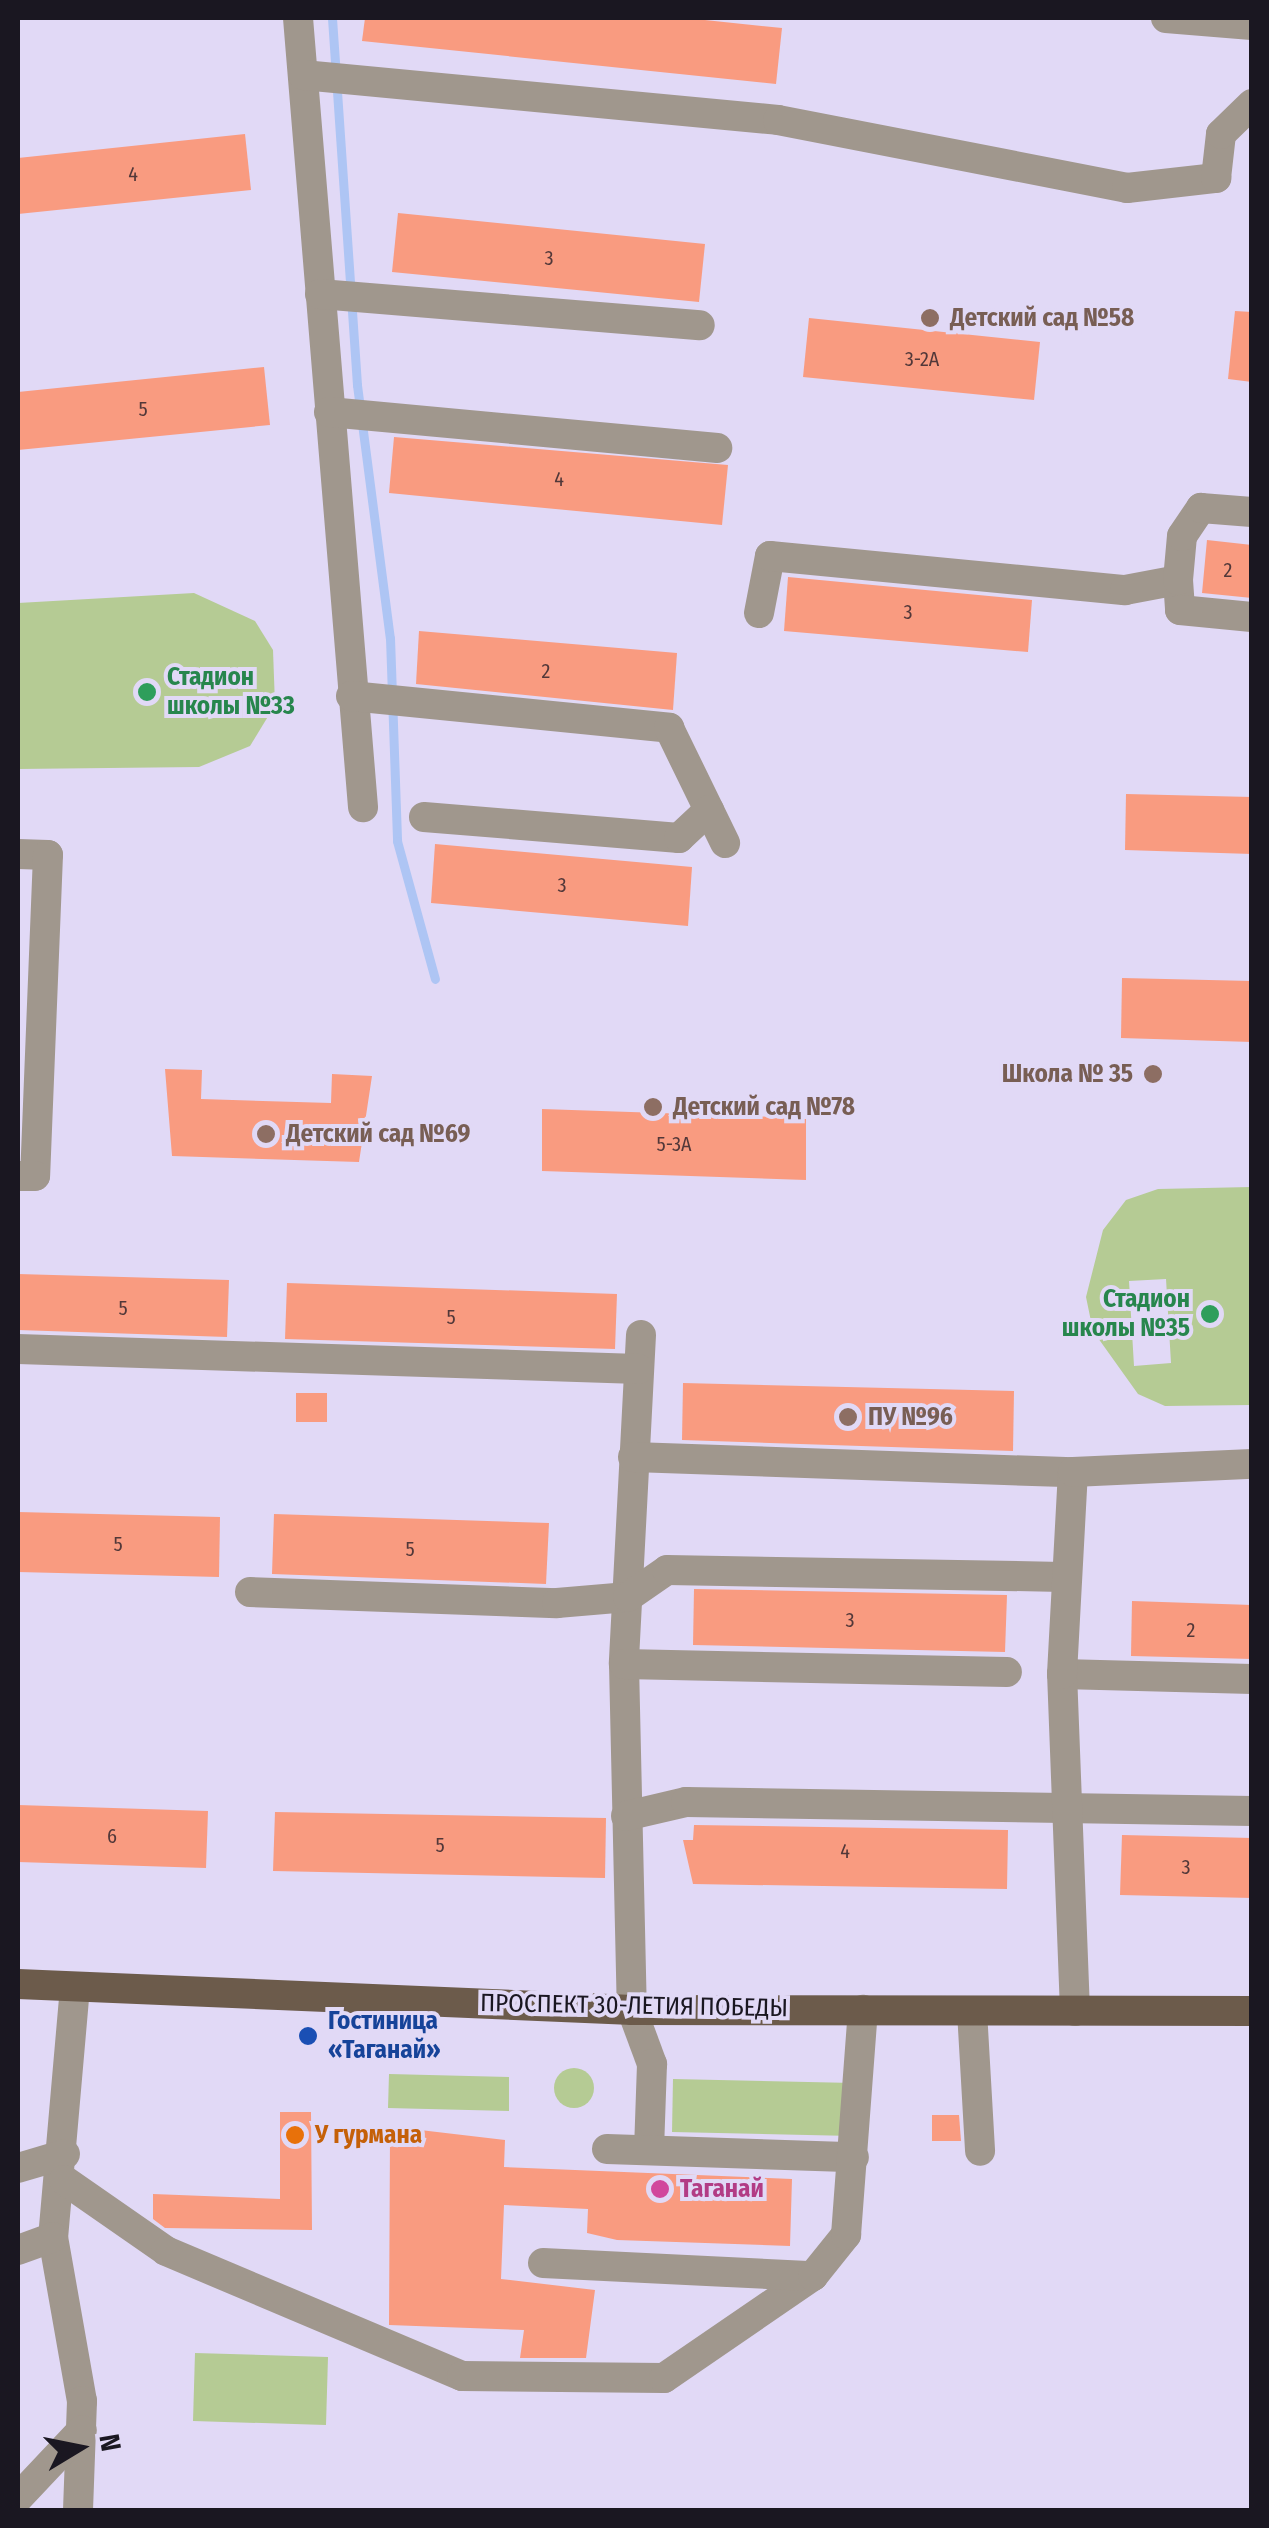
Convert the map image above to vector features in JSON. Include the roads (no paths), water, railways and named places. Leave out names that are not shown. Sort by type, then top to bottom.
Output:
[{"type":"main road","name":"ПРОСПЕКТ 30-ЛЕТИЯ ПОБЕДЫ","points":[[18,1984],[632,2010],[1252,2011]]},
{"type":"street","points":[[298,18],[351,696],[364,807]]},
{"type":"street","points":[[1166,18],[1252,25]]},
{"type":"street","points":[[302,76],[778,120],[1127,188],[1216,178],[1220,134],[1252,104]]},
{"type":"street","points":[[320,294],[700,326]]},
{"type":"street","points":[[329,412],[718,448]]},
{"type":"street","points":[[1252,512],[1201,508],[1182,536],[1178,580],[1180,610],[1252,618]]},
{"type":"street","points":[[759,613],[770,556],[1125,590],[1178,580]]},
{"type":"street","points":[[351,696],[669,728],[725,844]]},
{"type":"street","points":[[424,817],[679,838],[709,810]]},
{"type":"street","points":[[18,854],[48,855],[34,1176],[18,1176]]},
{"type":"street","points":[[641,1335],[624,1664],[632,2010],[652,2064],[649,2149]]},
{"type":"street","points":[[18,1349],[639,1369]]},
{"type":"street","points":[[634,1457],[1073,1472],[1252,1464]]},
{"type":"street","points":[[1073,1472],[1063,1577],[1062,1674],[1076,2012]]},
{"type":"street","points":[[250,1592],[628,1597],[666,1570],[1063,1577]]},
{"type":"street","points":[[624,1664],[1007,1672]]},
{"type":"street","points":[[1062,1674],[1252,1679]]},
{"type":"street","points":[[626,1816],[686,1802],[1252,1811]]},
{"type":"street","points":[[74,1987],[65,2167],[53,2237],[82,2430],[78,2510]]},
{"type":"street","points":[[18,2168],[65,2167],[166,2251],[462,2376],[664,2378],[813,2276],[846,2236],[864,2010]]},
{"type":"street","points":[[972,2012],[980,2151]]},
{"type":"street","points":[[607,2149],[854,2156]]},
{"type":"street","points":[[18,2250],[53,2237]]},
{"type":"street","points":[[542,2263],[813,2276]]},
{"type":"street","points":[[18,2498],[82,2430]]},
{"type":"waterway","points":[[332,18],[357,385],[390,638],[397,841],[435,979]]},
{"type":"place","name":"Детский сад №58","points":[[930,318]]},
{"type":"place","name":"Стадион школы №33","points":[[147,692]]},
{"type":"place","name":"Школа № 35","points":[[1153,1074]]},
{"type":"place","name":"Детский сад №78","points":[[653,1107]]},
{"type":"place","name":"Детский сад №69","points":[[266,1134]]},
{"type":"place","name":"Стадион школы №35","points":[[1210,1314]]},
{"type":"place","name":"ПУ №96","points":[[848,1417]]},
{"type":"place","name":"Гостиница «Таганай»","points":[[308,2036]]},
{"type":"place","name":"У гурмана","points":[[295,2135]]},
{"type":"place","name":"Таганай","points":[[660,2189]]}]
